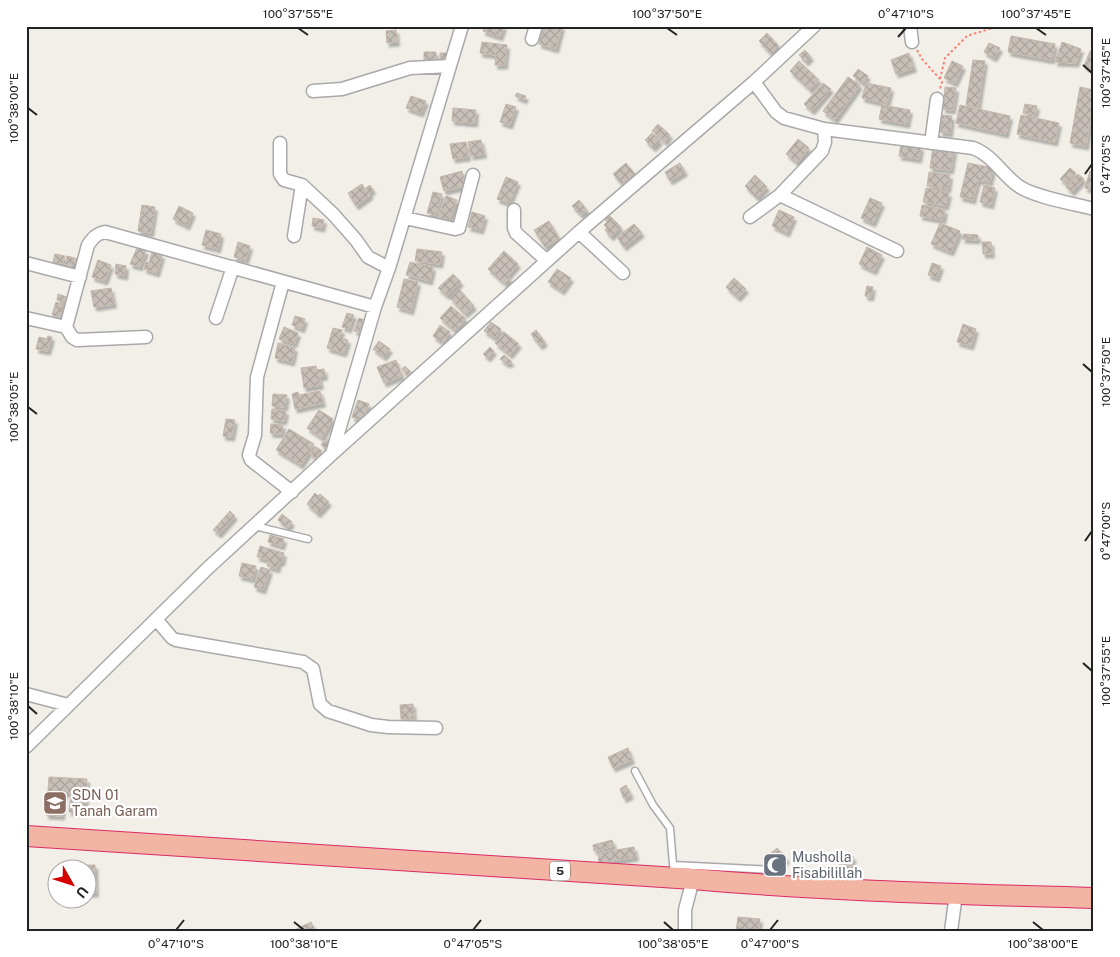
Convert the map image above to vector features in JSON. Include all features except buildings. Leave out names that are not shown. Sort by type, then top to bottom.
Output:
[{"type":"highway","name":"5","points":[[26,836],[680,874],[767,886],[1094,898]]},
{"type":"street","points":[[332,454],[375,307],[405,218],[462,26]]},
{"type":"street","points":[[26,747],[156,620],[332,454],[546,260],[754,82],[814,26]]},
{"type":"street","points":[[910,26],[912,42]]},
{"type":"street","points":[[313,91],[342,89],[410,68],[450,66]]},
{"type":"street","points":[[754,82],[780,116],[784,118],[824,129],[980,151],[1015,183],[1029,192],[1094,210]]},
{"type":"street","points":[[931,143],[937,99]]},
{"type":"street","points":[[750,217],[780,195],[822,151],[825,142],[824,129]]},
{"type":"street","points":[[280,143],[282,177],[284,180],[302,185],[333,214],[368,257],[389,268]]},
{"type":"street","points":[[405,218],[459,228],[473,175]]},
{"type":"street","points":[[294,236],[302,185]]},
{"type":"street","points":[[780,195],[897,251]]},
{"type":"street","points":[[514,210],[514,228],[516,233],[546,260]]},
{"type":"street","points":[[146,337],[77,340],[72,337],[66,327],[88,245],[98,233],[105,232],[375,307]]},
{"type":"street","points":[[579,232],[623,273]]},
{"type":"street","points":[[26,263],[80,276]]},
{"type":"street","points":[[216,318],[233,267]]},
{"type":"street","points":[[283,282],[257,377],[255,435],[249,455],[251,460],[292,492]]},
{"type":"street","points":[[26,318],[66,327]]},
{"type":"street","points":[[156,620],[176,640],[303,662],[312,669],[320,704],[328,711],[370,726],[436,728]]},
{"type":"street","points":[[26,694],[68,705]]},
{"type":"street","points":[[680,874],[685,910],[685,931]]},
{"type":"street","points":[[951,931],[956,894]]},
{"type":"lane","points":[[255,526],[308,540]]},
{"type":"lane","points":[[634,771],[653,805],[670,828],[680,874],[772,870]]},
{"type":"path","points":[[937,99],[942,82],[940,79],[945,58],[967,36],[999,26],[1010,28],[1010,26]]},
{"type":"path","points":[[912,42],[922,59],[940,79]]},
{"type":"place","name":"SDN 01 Tanah Garam","points":[[55,803]]},
{"type":"place","name":"Musholla Fisabilillah","points":[[775,865]]}]
